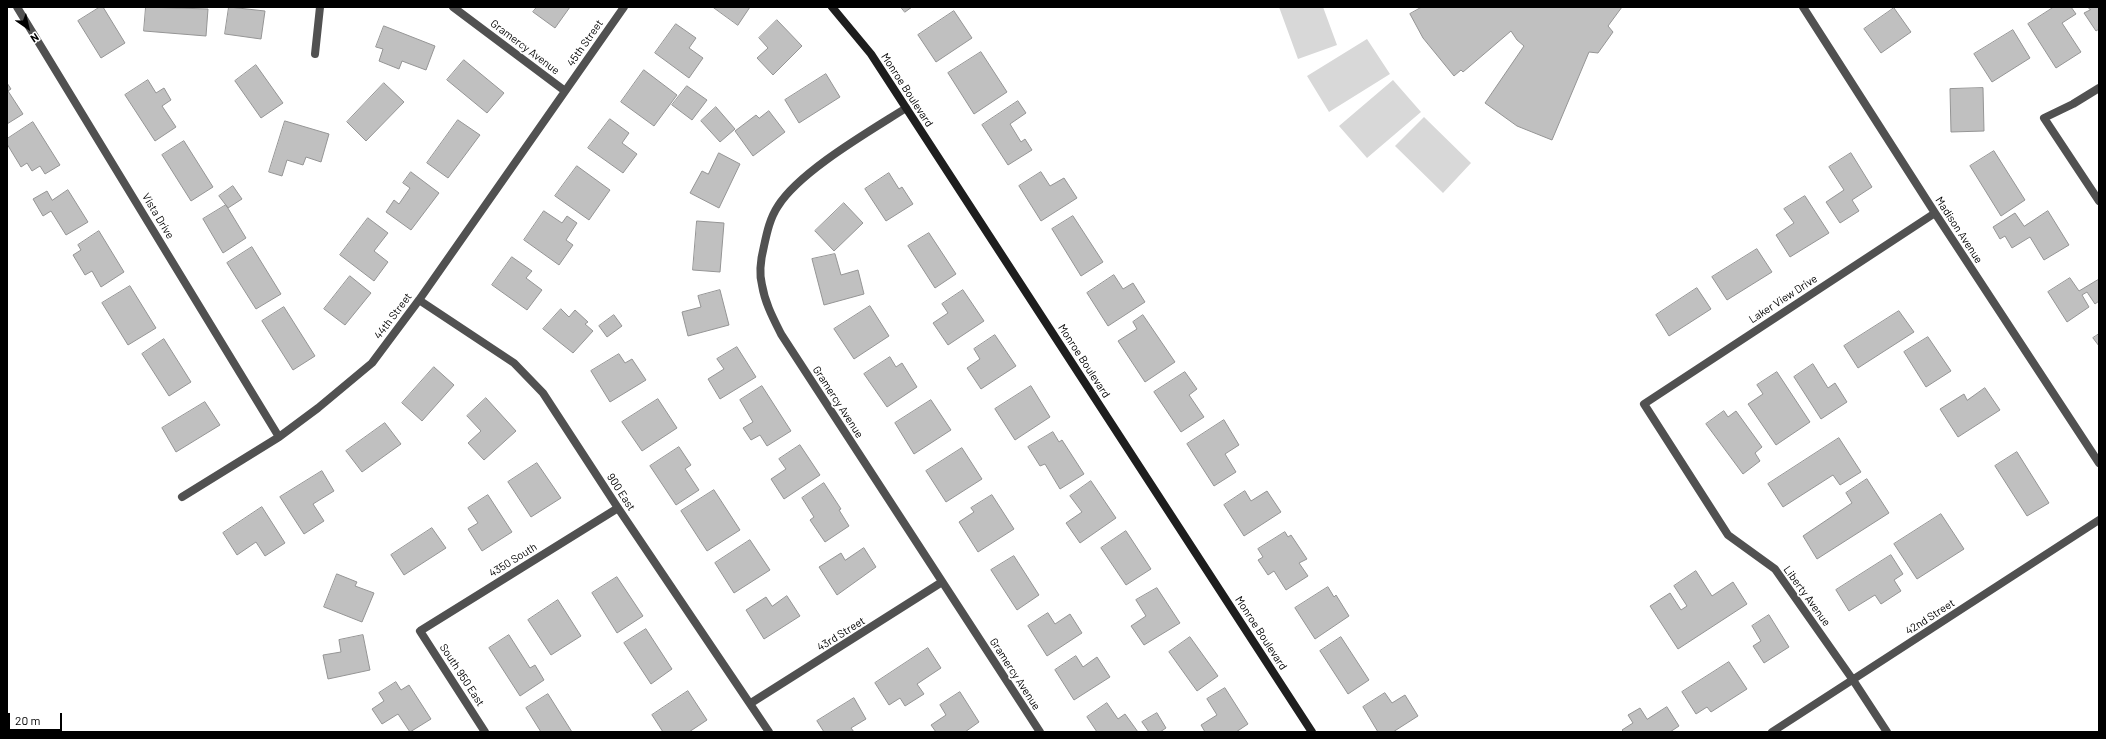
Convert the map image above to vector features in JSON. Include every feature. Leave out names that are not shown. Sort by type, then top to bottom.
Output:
[{"type":"street","name":"Vista Drive","points":[[17,7],[279,437]]},
{"type":"street","points":[[315,54],[320,7]]},
{"type":"street","name":"Gramercy Avenue","points":[[453,7],[565,91]]},
{"type":"street","name":"45th Street","points":[[565,91],[624,7]]},
{"type":"street","name":"Monroe Boulevard","points":[[832,7],[872,54],[1312,732]]},
{"type":"street","name":"Madison Avenue","points":[[1803,7],[1934,213],[2099,463]]},
{"type":"street","points":[[2099,88],[2073,104],[2044,118],[2099,201]]},
{"type":"street","name":"44th Street","points":[[182,497],[279,437],[318,408],[372,363],[419,300],[565,91]]},
{"type":"street","name":"Gramercy Avenue","points":[[906,108],[823,163],[798,183],[778,205],[767,229],[764,242],[761,284],[767,307],[781,334],[1040,732]]},
{"type":"street","name":"Laker View Drive","points":[[1644,404],[1934,213]]},
{"type":"street","name":"900 East","points":[[419,300],[514,363],[543,393],[618,508],[751,703],[769,732]]},
{"type":"street","name":"Liberty Avenue","points":[[1644,404],[1728,535],[1775,569],[1853,680],[1887,732]]},
{"type":"street","name":"4350 South","points":[[420,630],[618,508]]},
{"type":"street","name":"42nd Street","points":[[1772,732],[2099,520]]},
{"type":"street","name":"43rd Street","points":[[751,703],[942,582]]},
{"type":"street","name":"South 950 East","points":[[420,630],[485,732]]},
{"type":"shaded area","points":[[1279,7],[1323,7],[1337,45],[1298,59]]},
{"type":"shaded area","points":[[1367,39],[1390,74],[1329,112],[1307,76]]},
{"type":"shaded area","points":[[1393,80],[1421,112],[1367,158],[1339,126]]},
{"type":"shaded area","points":[[1424,117],[1471,163],[1443,193],[1395,146]]},
{"type":"building","points":[[100,7],[103,7],[125,43],[101,58],[78,21]]},
{"type":"building","points":[[146,7],[208,9],[206,36],[144,31]]},
{"type":"building","points":[[229,7],[265,11],[261,39],[225,34]]},
{"type":"building","points":[[537,7],[570,7],[555,28],[533,12]]},
{"type":"building","points":[[713,7],[750,7],[738,25]]},
{"type":"building","points":[[901,7],[912,7],[905,12]]},
{"type":"building","points":[[1422,7],[1622,7],[1608,26],[1613,32],[1598,53],[1589,52],[1552,140],[1517,126],[1485,103],[1524,46],[1517,40],[1511,31],[1463,72],[1461,70],[1454,76],[1423,38],[1410,14]]},
{"type":"building","points":[[2054,7],[2071,7],[2076,14],[2062,23],[2081,52],[2056,68],[2028,24]]},
{"type":"building","points":[[2088,7],[2099,7],[2099,29],[2096,31],[2084,13],[2090,10]]},
{"type":"building","points":[[1894,8],[1911,32],[1881,53],[1864,29]]},
{"type":"building","points":[[954,11],[972,38],[936,62],[918,35]]},
{"type":"building","points":[[777,20],[802,46],[773,75],[757,58],[768,48],[759,38]]},
{"type":"building","points":[[676,24],[696,38],[689,48],[703,58],[689,78],[655,53]]},
{"type":"building","points":[[384,26],[435,46],[426,70],[402,61],[399,69],[379,61],[383,49],[376,47]]},
{"type":"building","points":[[2013,30],[2030,58],[1992,82],[1974,54]]},
{"type":"building","points":[[981,52],[1007,92],[974,114],[948,73]]},
{"type":"building","points":[[464,60],[504,93],[487,113],[447,80]]},
{"type":"building","points":[[256,65],[283,103],[261,118],[235,81]]},
{"type":"building","points":[[644,70],[677,95],[654,126],[621,102]]},
{"type":"building","points":[[826,74],[840,97],[799,123],[785,100]]},
{"type":"building","points":[[148,80],[156,93],[164,88],[171,100],[162,106],[176,127],[155,141],[125,95]]},
{"type":"building","points":[[7,83],[11,89],[8,91],[23,114],[7,124]]},
{"type":"building","points":[[384,83],[404,102],[366,141],[347,122]]},
{"type":"building","points":[[687,86],[707,100],[692,120],[672,105]]},
{"type":"building","points":[[1983,88],[1984,131],[1951,132],[1950,89]]},
{"type":"building","points":[[1018,101],[1026,113],[1010,124],[1021,142],[1025,139],[1032,150],[1008,165],[982,125]]},
{"type":"building","points":[[716,107],[735,129],[720,142],[701,121]]},
{"type":"building","points":[[769,111],[785,132],[753,156],[735,131],[756,115],[759,118]]},
{"type":"building","points":[[610,119],[629,133],[622,143],[637,154],[623,173],[588,148]]},
{"type":"building","points":[[458,120],[480,135],[448,178],[427,163]]},
{"type":"building","points":[[285,121],[329,134],[321,162],[306,157],[303,165],[287,160],[282,176],[269,172]]},
{"type":"building","points":[[33,122],[60,165],[45,174],[40,166],[32,171],[27,163],[21,167],[7,144],[7,139]]},
{"type":"building","points":[[184,141],[213,187],[191,201],[162,155]]},
{"type":"building","points":[[1994,151],[2025,200],[2001,216],[1970,166]]},
{"type":"building","points":[[719,153],[740,164],[719,208],[690,193],[702,171],[708,174]]},
{"type":"building","points":[[1851,153],[1872,187],[1852,200],[1859,211],[1840,223],[1826,202],[1844,190],[1829,167]]},
{"type":"building","points":[[577,166],[610,190],[589,220],[555,196]]},
{"type":"building","points":[[411,172],[439,193],[411,230],[386,212],[394,200],[399,204],[410,188],[403,183]]},
{"type":"building","points":[[1041,172],[1050,186],[1064,178],[1077,198],[1041,221],[1019,186]]},
{"type":"building","points":[[889,173],[899,189],[902,187],[913,204],[886,221],[865,189]]},
{"type":"building","points":[[233,186],[242,199],[228,208],[219,196]]},
{"type":"building","points":[[68,190],[88,222],[66,235],[51,211],[43,216],[33,199],[47,191],[52,200]]},
{"type":"building","points":[[1805,196],[1829,233],[1790,257],[1776,235],[1794,223],[1784,209]]},
{"type":"building","points":[[844,203],[863,223],[834,251],[815,231]]},
{"type":"building","points":[[226,205],[246,238],[223,253],[203,219]]},
{"type":"building","points":[[544,211],[562,223],[567,216],[577,223],[566,240],[573,245],[559,265],[524,240]]},
{"type":"building","points":[[2048,211],[2069,245],[2044,260],[2030,237],[2012,248],[2005,236],[2000,239],[1993,227],[2015,213],[2024,226]]},
{"type":"building","points":[[1073,216],[1103,262],[1081,276],[1052,229]]},
{"type":"building","points":[[368,218],[388,233],[374,251],[388,262],[374,281],[340,255]]},
{"type":"building","points":[[697,221],[724,223],[720,272],[693,270]]},
{"type":"building","points":[[99,231],[124,272],[101,287],[92,271],[85,275],[73,255],[81,250],[78,245]]},
{"type":"building","points":[[929,233],[956,274],[935,288],[908,246]]},
{"type":"building","points":[[252,247],[281,294],[256,309],[227,263]]},
{"type":"building","points":[[1757,249],[1772,272],[1727,300],[1712,277]]},
{"type":"building","points":[[835,254],[841,275],[858,270],[864,294],[824,305],[812,259]]},
{"type":"building","points":[[512,257],[532,271],[526,278],[542,290],[527,310],[492,285]]},
{"type":"building","points":[[1114,275],[1123,289],[1133,283],[1145,302],[1108,326],[1087,293]]},
{"type":"building","points":[[350,276],[371,293],[345,325],[324,309]]},
{"type":"building","points":[[2070,278],[2079,291],[2099,279],[2099,301],[2095,304],[2087,292],[2082,295],[2089,307],[2067,322],[2048,292]]},
{"type":"building","points":[[130,286],[156,328],[128,345],[102,303]]},
{"type":"building","points":[[1697,288],[1711,309],[1669,336],[1656,315]]},
{"type":"building","points":[[720,290],[729,325],[688,336],[682,312],[701,307],[698,296]]},
{"type":"building","points":[[963,290],[984,321],[948,345],[933,323],[948,313],[942,304]]},
{"type":"building","points":[[870,306],[889,336],[854,359],[834,329]]},
{"type":"building","points":[[284,307],[315,356],[293,370],[262,321]]},
{"type":"building","points":[[561,309],[569,317],[575,310],[588,322],[585,324],[593,331],[573,353],[543,329]]},
{"type":"building","points":[[1899,311],[1914,332],[1858,368],[1844,346]]},
{"type":"building","points":[[614,315],[622,326],[607,337],[599,326]]},
{"type":"building","points":[[1143,315],[1175,362],[1145,382],[1118,341],[1137,329],[1133,322]]},
{"type":"building","points":[[2099,334],[2099,346],[2093,338]]},
{"type":"building","points":[[995,335],[1016,366],[981,389],[967,368],[980,359],[974,349]]},
{"type":"building","points":[[1928,337],[1951,371],[1926,387],[1904,352]]},
{"type":"building","points":[[164,339],[191,382],[169,396],[142,354]]},
{"type":"building","points":[[737,347],[756,377],[720,399],[708,379],[724,369],[717,359]]},
{"type":"building","points":[[619,354],[625,363],[632,359],[646,380],[610,402],[591,371]]},
{"type":"building","points":[[890,357],[896,367],[902,363],[917,387],[887,407],[864,374]]},
{"type":"building","points":[[1813,364],[1828,388],[1835,383],[1847,402],[1821,419],[1794,377]]},
{"type":"building","points":[[434,367],[454,385],[422,421],[402,403]]},
{"type":"building","points":[[1185,372],[1197,389],[1189,395],[1204,417],[1181,432],[1154,392]]},
{"type":"building","points":[[1777,372],[1810,422],[1776,445],[1748,404],[1763,394],[1757,385]]},
{"type":"building","points":[[762,386],[791,431],[767,446],[760,435],[751,440],[743,428],[753,422],[740,400]]},
{"type":"building","points":[[1031,386],[1050,417],[1015,440],[995,409]]},
{"type":"building","points":[[1985,388],[2000,410],[1958,437],[1940,409],[1964,394],[1967,400]]},
{"type":"building","points":[[486,398],[516,431],[484,460],[468,443],[481,431],[467,416]]},
{"type":"building","points":[[658,399],[677,428],[642,451],[622,422]]},
{"type":"building","points":[[931,400],[951,430],[914,454],[895,423]]},
{"type":"building","points":[[205,402],[220,425],[176,452],[162,428]]},
{"type":"building","points":[[1724,411],[1728,417],[1736,411],[1762,447],[1755,453],[1760,461],[1743,474],[1706,424]]},
{"type":"building","points":[[1224,420],[1239,445],[1225,454],[1236,472],[1214,486],[1187,444]]},
{"type":"building","points":[[385,423],[401,444],[362,472],[346,451]]},
{"type":"building","points":[[1053,432],[1059,442],[1062,440],[1084,474],[1060,489],[1045,464],[1040,466],[1028,447]]},
{"type":"building","points":[[1839,438],[1861,472],[1840,485],[1833,475],[1783,507],[1768,484]]},
{"type":"building","points":[[800,445],[820,475],[784,499],[771,479],[786,469],[779,459]]},
{"type":"building","points":[[679,447],[691,465],[685,469],[699,490],[676,505],[650,466]]},
{"type":"building","points":[[962,448],[982,479],[946,502],[926,471]]},
{"type":"building","points":[[2017,452],[2049,503],[2027,516],[1995,466]]},
{"type":"building","points":[[537,463],[561,498],[531,517],[508,482]]},
{"type":"building","points":[[322,471],[334,491],[313,504],[324,521],[304,534],[280,497]]},
{"type":"building","points":[[1867,479],[1889,513],[1817,559],[1803,536],[1852,503],[1846,493]]},
{"type":"building","points":[[1091,481],[1116,518],[1080,543],[1066,523],[1082,512],[1070,496]]},
{"type":"building","points":[[824,483],[841,509],[839,510],[849,526],[825,542],[810,520],[814,517],[802,498]]},
{"type":"building","points":[[714,490],[740,530],[707,551],[681,511]]},
{"type":"building","points":[[1245,491],[1251,501],[1267,491],[1281,512],[1244,536],[1224,505]]},
{"type":"building","points":[[488,495],[512,532],[482,551],[468,529],[478,523],[468,508]]},
{"type":"building","points":[[992,495],[1014,529],[978,552],[959,522],[974,512],[971,508]]},
{"type":"building","points":[[262,507],[285,543],[265,556],[256,542],[237,555],[223,533]]},
{"type":"building","points":[[1941,514],[1964,549],[1917,579],[1894,544]]},
{"type":"building","points":[[432,528],[446,548],[404,575],[391,555]]},
{"type":"building","points":[[1126,531],[1151,569],[1126,585],[1101,548]]},
{"type":"building","points":[[1285,532],[1288,537],[1291,535],[1307,559],[1299,563],[1308,576],[1286,590],[1274,571],[1268,575],[1258,560],[1263,557],[1258,549]]},
{"type":"building","points":[[750,540],[770,570],[734,593],[715,563]]},
{"type":"building","points":[[864,548],[876,567],[837,595],[819,567],[841,553],[845,560]]},
{"type":"building","points":[[1891,555],[1903,574],[1894,580],[1901,591],[1881,604],[1875,595],[1849,611],[1836,590]]},
{"type":"building","points":[[1014,556],[1039,595],[1017,610],[991,570]]},
{"type":"building","points":[[1696,571],[1712,596],[1733,582],[1747,604],[1678,649],[1650,606],[1670,593],[1681,610],[1687,606],[1674,586]]},
{"type":"building","points":[[337,574],[357,582],[355,586],[374,593],[362,622],[324,607]]},
{"type":"building","points":[[617,577],[643,616],[617,633],[592,593]]},
{"type":"building","points":[[1328,587],[1334,597],[1336,595],[1349,616],[1315,639],[1295,608]]},
{"type":"building","points":[[1157,588],[1180,623],[1144,645],[1131,626],[1146,616],[1136,600]]},
{"type":"building","points":[[787,596],[800,616],[764,639],[746,610],[766,597],[772,606]]},
{"type":"building","points":[[558,600],[581,636],[551,655],[528,620]]},
{"type":"building","points":[[1048,613],[1055,624],[1070,614],[1082,633],[1047,656],[1028,626]]},
{"type":"building","points":[[1769,615],[1789,647],[1764,663],[1753,646],[1761,641],[1752,626]]},
{"type":"building","points":[[646,629],[672,669],[651,684],[624,643]]},
{"type":"building","points":[[363,635],[370,670],[328,679],[323,655],[341,652],[339,640]]},
{"type":"building","points":[[509,635],[530,668],[535,665],[544,680],[520,696],[489,648]]},
{"type":"building","points":[[1190,637],[1218,676],[1197,691],[1169,652]]},
{"type":"building","points":[[1341,637],[1369,680],[1348,694],[1320,651]]},
{"type":"building","points":[[928,648],[941,668],[917,684],[924,694],[905,706],[900,698],[889,705],[875,683]]},
{"type":"building","points":[[1076,656],[1083,667],[1097,657],[1110,677],[1074,700],[1055,670]]},
{"type":"building","points":[[1729,662],[1747,689],[1711,712],[1707,707],[1696,714],[1682,692]]},
{"type":"building","points":[[396,682],[401,690],[409,685],[431,719],[410,732],[398,714],[382,724],[372,709],[384,701],[379,693]]},
{"type":"building","points":[[1225,688],[1248,724],[1236,732],[1205,732],[1201,725],[1217,715],[1207,699]]},
{"type":"building","points":[[688,691],[707,720],[689,732],[663,732],[652,715]]},
{"type":"building","points":[[960,692],[979,722],[965,732],[936,732],[931,725],[946,715],[940,705]]},
{"type":"building","points":[[1385,693],[1392,703],[1405,695],[1418,716],[1393,732],[1378,732],[1363,707]]},
{"type":"building","points":[[548,694],[572,732],[541,732],[526,708]]},
{"type":"building","points":[[854,698],[866,719],[851,728],[854,732],[824,732],[817,721]]},
{"type":"building","points":[[1107,703],[1118,719],[1125,714],[1138,732],[1097,732],[1087,717]]},
{"type":"building","points":[[1667,707],[1679,726],[1670,732],[1624,732],[1622,730],[1633,723],[1628,715],[1640,708],[1647,719]]},
{"type":"building","points":[[1157,713],[1166,728],[1160,732],[1149,732],[1142,722]]}]
